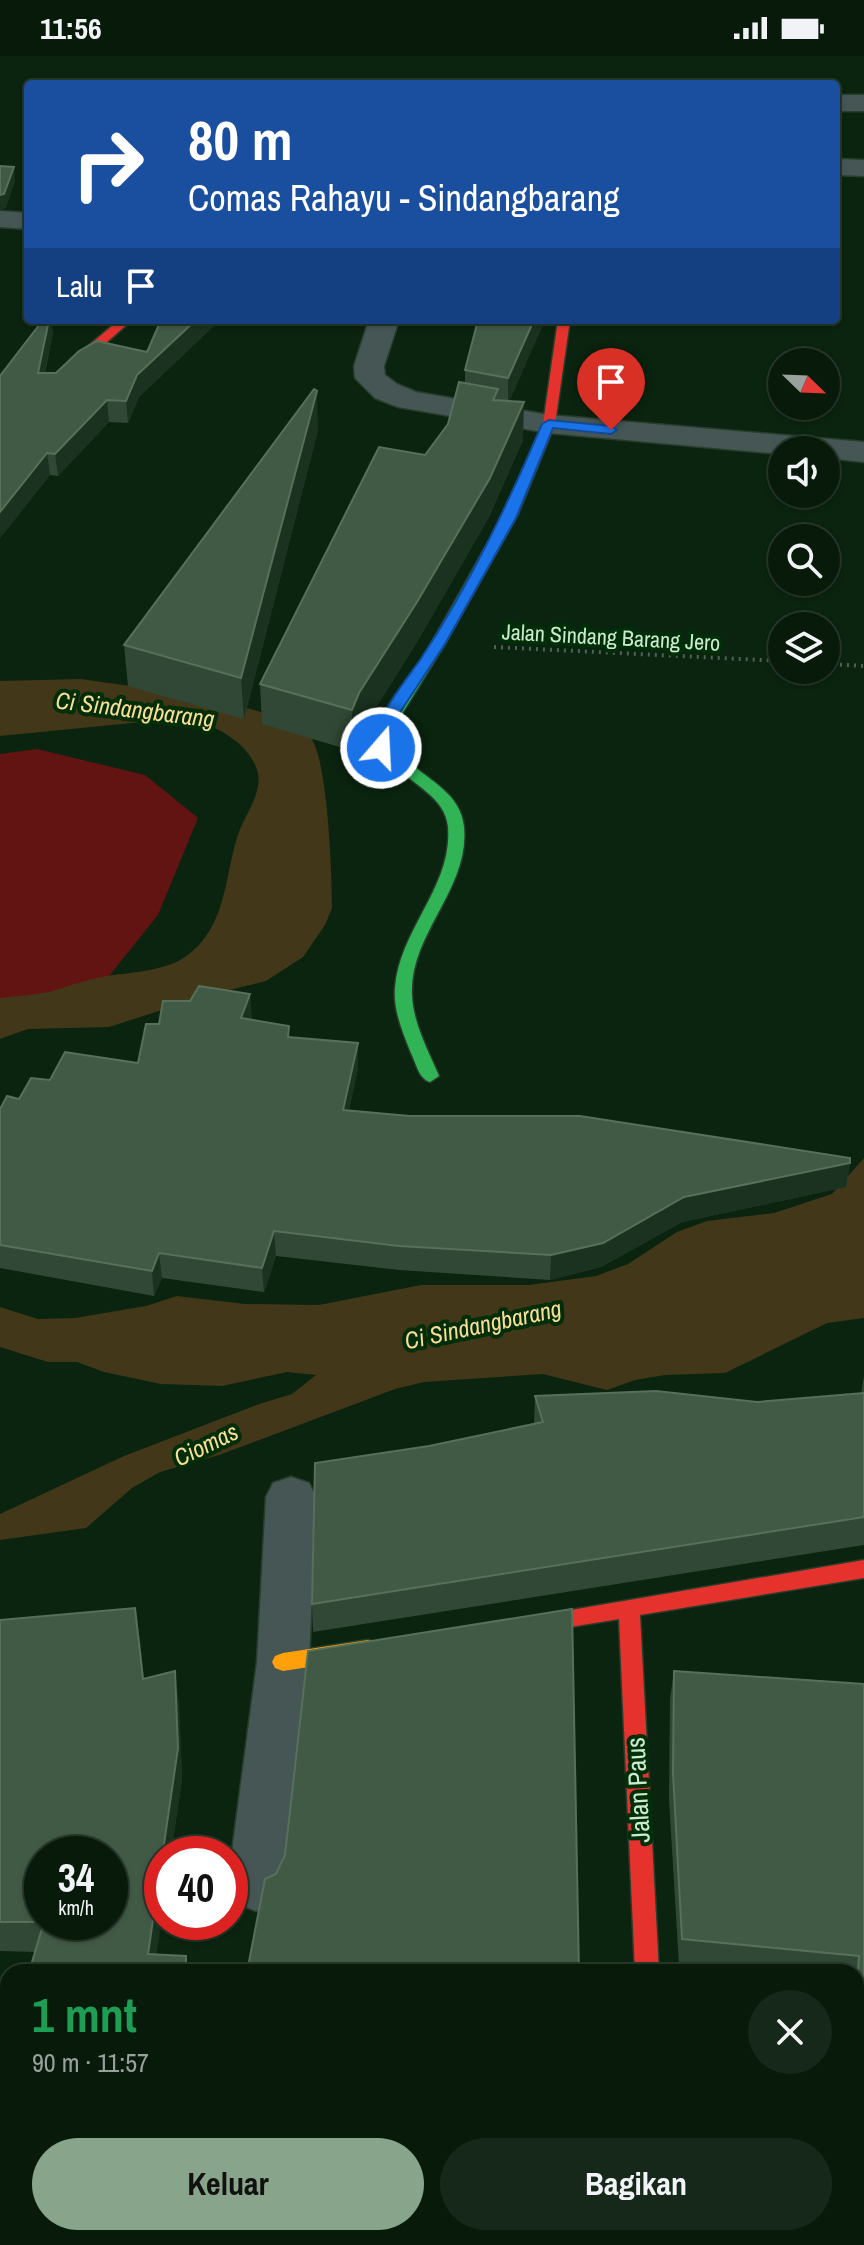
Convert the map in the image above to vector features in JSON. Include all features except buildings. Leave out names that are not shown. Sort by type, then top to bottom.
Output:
[{"type":"street","points":[[840,103],[864,103]]},
{"type":"street","points":[[840,167],[864,168]]},
{"type":"street","points":[[0,219],[24,221]]},
{"type":"street","points":[[78,361],[121,324]]},
{"type":"street","points":[[383,324],[369,366],[370,378],[375,385],[409,400],[549,424],[864,452]]},
{"type":"street","points":[[430,1076],[403,992],[412,957],[448,881],[457,835],[455,817],[450,805],[439,794],[389,760],[381,748],[381,735],[438,644],[509,518],[549,424],[563,324]]},
{"type":"street","points":[[256,1885],[283,1662],[291,1497]]},
{"type":"street","points":[[503,1628],[864,1569]]},
{"type":"street","name":"Jalan Paus","points":[[629,1609],[647,1964]]},
{"type":"street","points":[[283,1662],[393,1645]]},
{"type":"path","name":"Jalan Sindang Barang Jero","points":[[438,644],[768,660]]},
{"type":"path","points":[[840,665],[864,666]]},
{"type":"shaded area","points":[[37,749],[145,775],[198,818],[158,915],[105,981],[0,1010],[0,754]]},
{"type":"water","name":"Ci Sindangbarang","points":[[81,679],[240,706],[296,726],[311,738],[317,751],[325,794],[332,908],[325,925],[303,957],[266,981],[212,994],[109,1027],[28,1029],[0,1039],[0,998],[49,992],[95,978],[156,969],[185,957],[199,945],[217,917],[233,851],[258,785],[256,767],[251,757],[235,740],[214,728],[182,718],[0,736],[0,681]]},
{"type":"water","points":[[864,1158],[864,1318],[827,1323],[725,1373],[665,1375],[635,1380],[607,1390],[543,1374],[424,1382],[395,1389],[219,1455],[160,1472],[132,1488],[86,1528],[0,1540],[0,1514],[124,1456],[292,1394],[316,1375],[287,1372],[222,1386],[161,1384],[104,1372],[77,1362],[48,1362],[0,1347],[0,1307],[38,1319],[75,1318],[146,1306],[177,1296],[245,1304],[319,1305],[421,1285],[529,1285],[596,1276],[628,1264],[677,1232],[707,1221],[774,1213],[832,1194]]},
{"type":"traffic: fast","points":[[430,1076],[408,1021],[403,988],[413,946],[450,869],[456,826],[452,811],[444,799],[396,761],[386,750],[381,735],[438,644],[511,514]]},
{"type":"traffic: slow","points":[[283,1662],[368,1649]]},
{"type":"traffic: jam","points":[[78,361],[121,324]]},
{"type":"traffic: jam","points":[[511,514],[549,424],[563,324]]},
{"type":"traffic: jam","points":[[515,1627],[864,1569]]},
{"type":"traffic: jam","points":[[629,1609],[647,1964]]},
{"type":"route","points":[[381,748],[381,735],[390,717],[438,644],[509,518],[549,424],[611,430]]},
{"type":"water label","name":"Ciomas","points":[[206,1445]]}]
